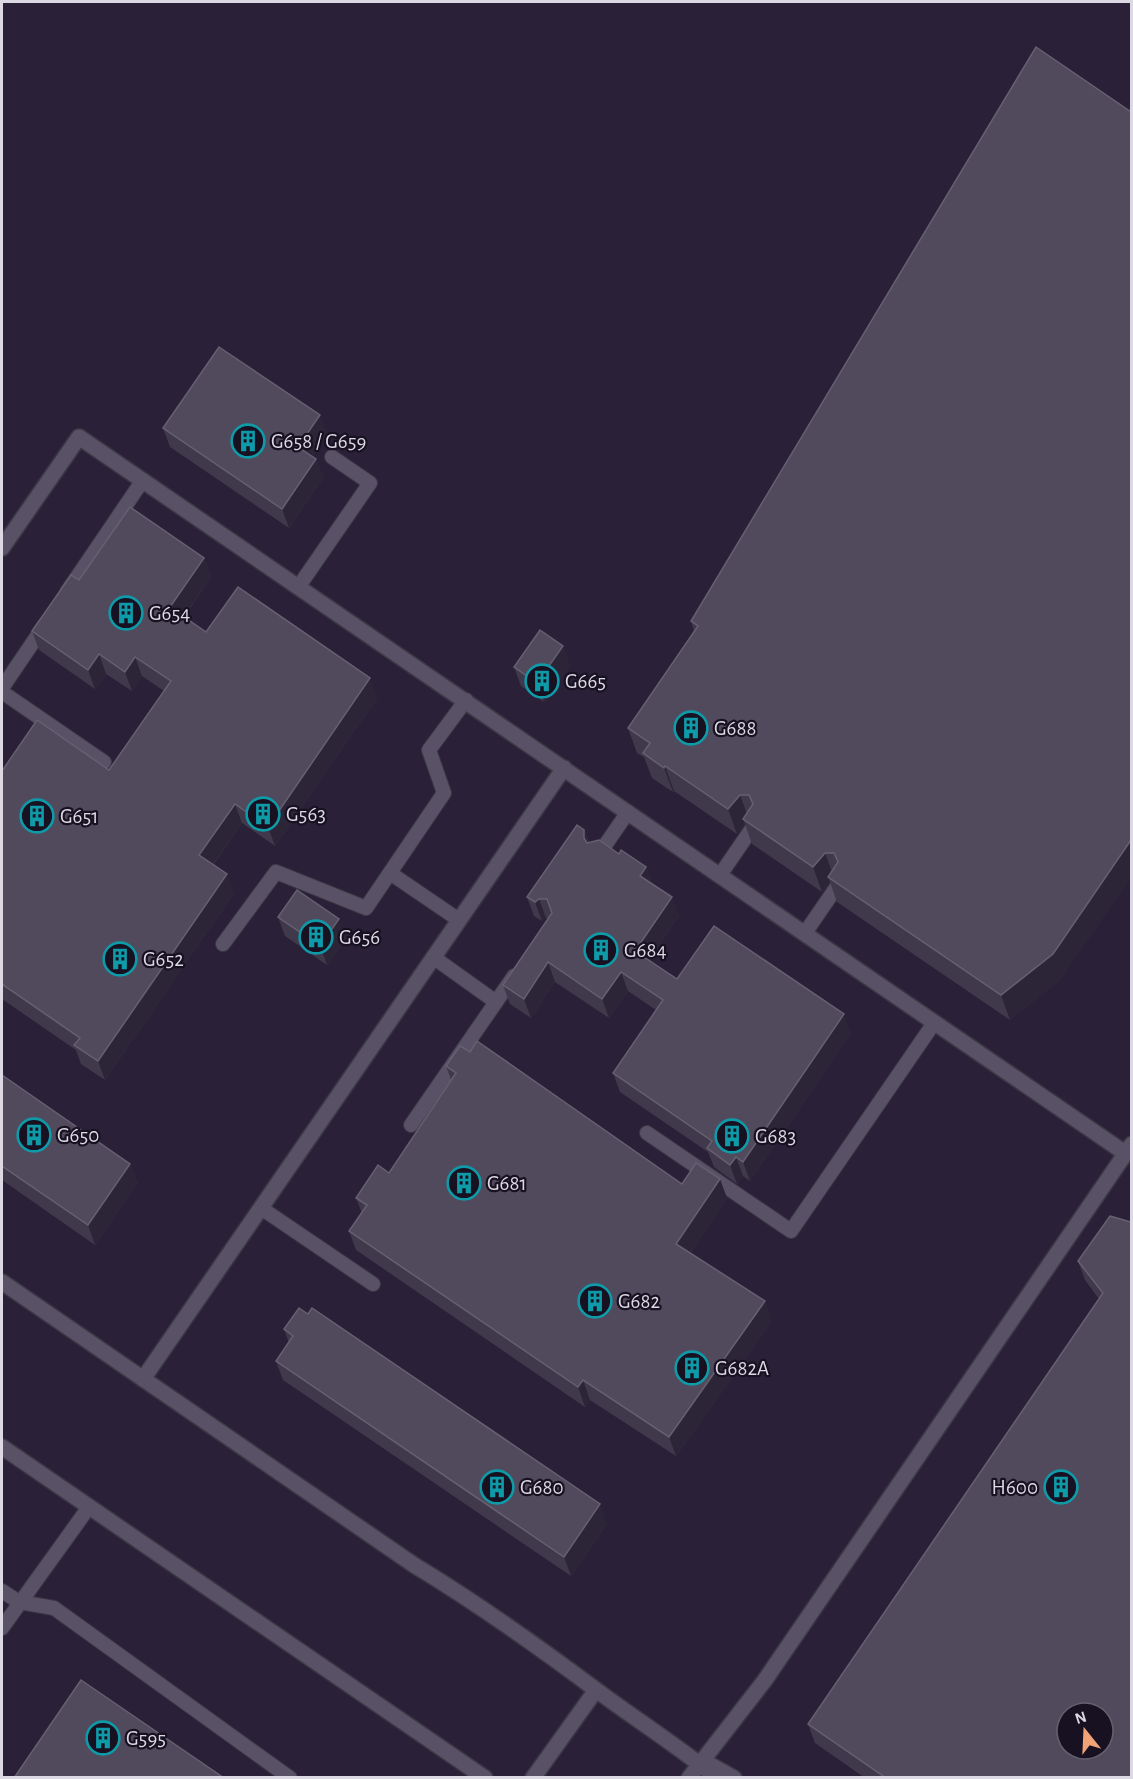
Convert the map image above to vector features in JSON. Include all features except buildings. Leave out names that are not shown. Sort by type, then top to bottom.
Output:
[{"type":"street","points":[[2,548],[79,437],[466,700],[934,1023],[1128,1148],[765,1680],[689,1778]]},
{"type":"street","points":[[143,1379],[564,768]]},
{"type":"street","points":[[2,1282],[414,1565],[469,1598],[547,1652],[596,1690],[700,1762],[717,1778]]},
{"type":"street","points":[[2,1447],[485,1778]]},
{"type":"street","points":[[533,1778],[596,1690]]},
{"type":"street","points":[[700,1762],[716,1766],[734,1778]]},
{"type":"lane","points":[[299,586],[370,483],[332,458]]},
{"type":"lane","points":[[104,762],[2,690],[143,480]]},
{"type":"lane","points":[[223,944],[276,872],[366,908],[444,793],[429,750],[466,700]]},
{"type":"lane","points":[[599,854],[628,812]]},
{"type":"lane","points":[[720,875],[753,827]]},
{"type":"lane","points":[[390,873],[459,920]]},
{"type":"lane","points":[[804,933],[838,885]]},
{"type":"lane","points":[[433,957],[496,1002]]},
{"type":"lane","points":[[411,1125],[523,964]]},
{"type":"lane","points":[[647,1133],[791,1231],[934,1023]]},
{"type":"lane","points":[[261,1208],[373,1284]]},
{"type":"lane","points":[[2,1628],[89,1507]]},
{"type":"lane","points":[[2,1591],[19,1602],[54,1608],[290,1778]]},
{"type":"shaded area","points":[[2,2],[1131,2],[1131,1777],[2,1778]]},
{"type":"place","name":"G658 / G659","points":[[248,441]]},
{"type":"place","name":"G654","points":[[126,613]]},
{"type":"place","name":"G665","points":[[542,681]]},
{"type":"place","name":"G688","points":[[691,728]]},
{"type":"place","name":"G563","points":[[263,814]]},
{"type":"place","name":"G651","points":[[37,816]]},
{"type":"place","name":"G656","points":[[316,937]]},
{"type":"place","name":"G684","points":[[601,950]]},
{"type":"place","name":"G652","points":[[120,959]]},
{"type":"place","name":"G650","points":[[34,1135]]},
{"type":"place","name":"G683","points":[[732,1136]]},
{"type":"place","name":"G681","points":[[464,1183]]},
{"type":"place","name":"G682","points":[[595,1301]]},
{"type":"place","name":"G682A","points":[[692,1368]]},
{"type":"place","name":"G680","points":[[497,1487]]},
{"type":"place","name":"H600","points":[[1061,1487]]},
{"type":"place","name":"G595","points":[[103,1738]]}]
